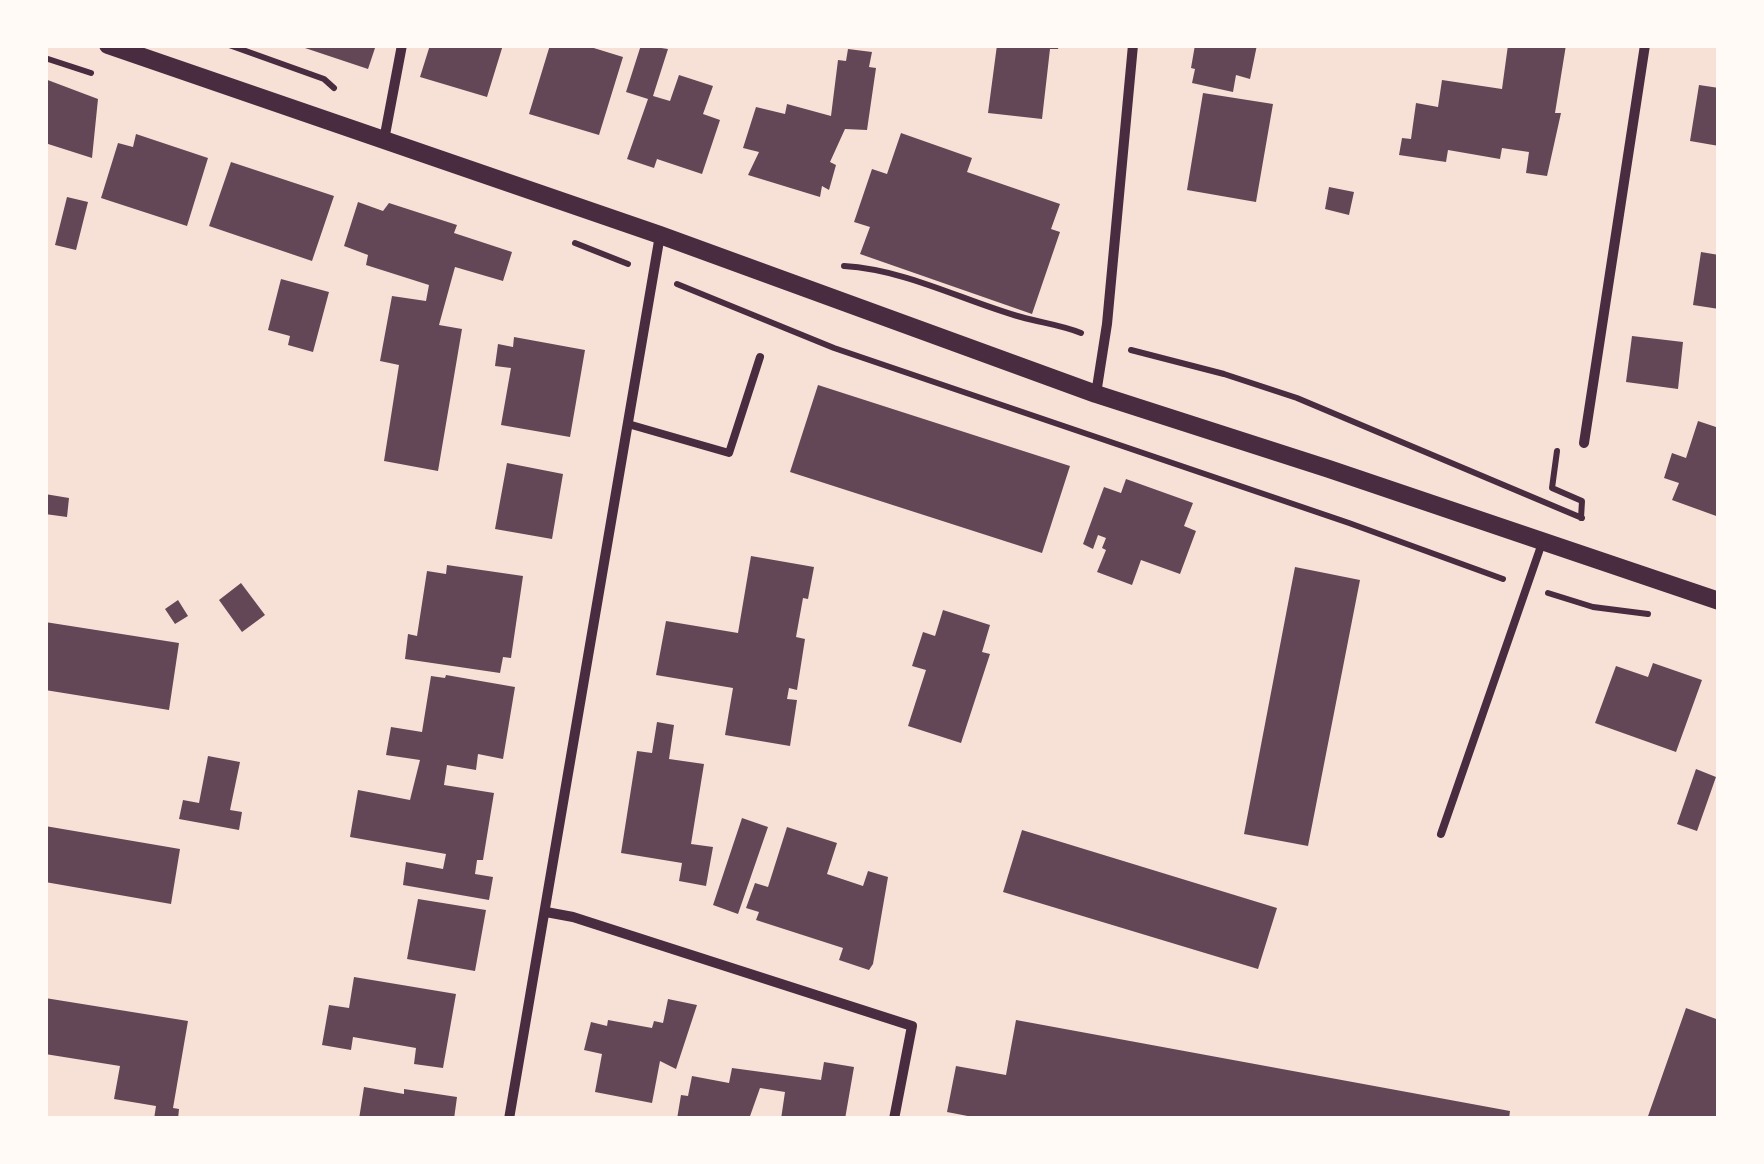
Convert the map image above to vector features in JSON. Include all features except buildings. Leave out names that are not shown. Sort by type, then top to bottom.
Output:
[{"type":"street","points":[[109,45],[660,235],[1096,394],[1329,468],[1719,602]]},
{"type":"street","points":[[384,140],[402,45]]},
{"type":"street","points":[[1096,394],[1105,342],[1133,45]]},
{"type":"street","points":[[1584,443],[1645,45]]},
{"type":"street","points":[[509,1119],[660,235]]},
{"type":"street","points":[[546,912],[912,1026],[894,1119]]},
{"type":"lane","points":[[628,424],[729,453],[760,357]]},
{"type":"lane","points":[[1441,834],[1542,543]]},
{"type":"path","points":[[229,45],[324,78],[336,90]]},
{"type":"path","points":[[45,58],[97,76]]},
{"type":"path","points":[[563,238],[834,348],[1382,534],[1525,587],[1593,607],[1649,614]]},
{"type":"path","points":[[828,265],[872,268],[922,281],[1022,317],[1062,325],[1105,342],[1297,398],[1599,525]]},
{"type":"path","points":[[1574,554],[1582,501],[1552,488],[1560,435],[1584,443]]}]
